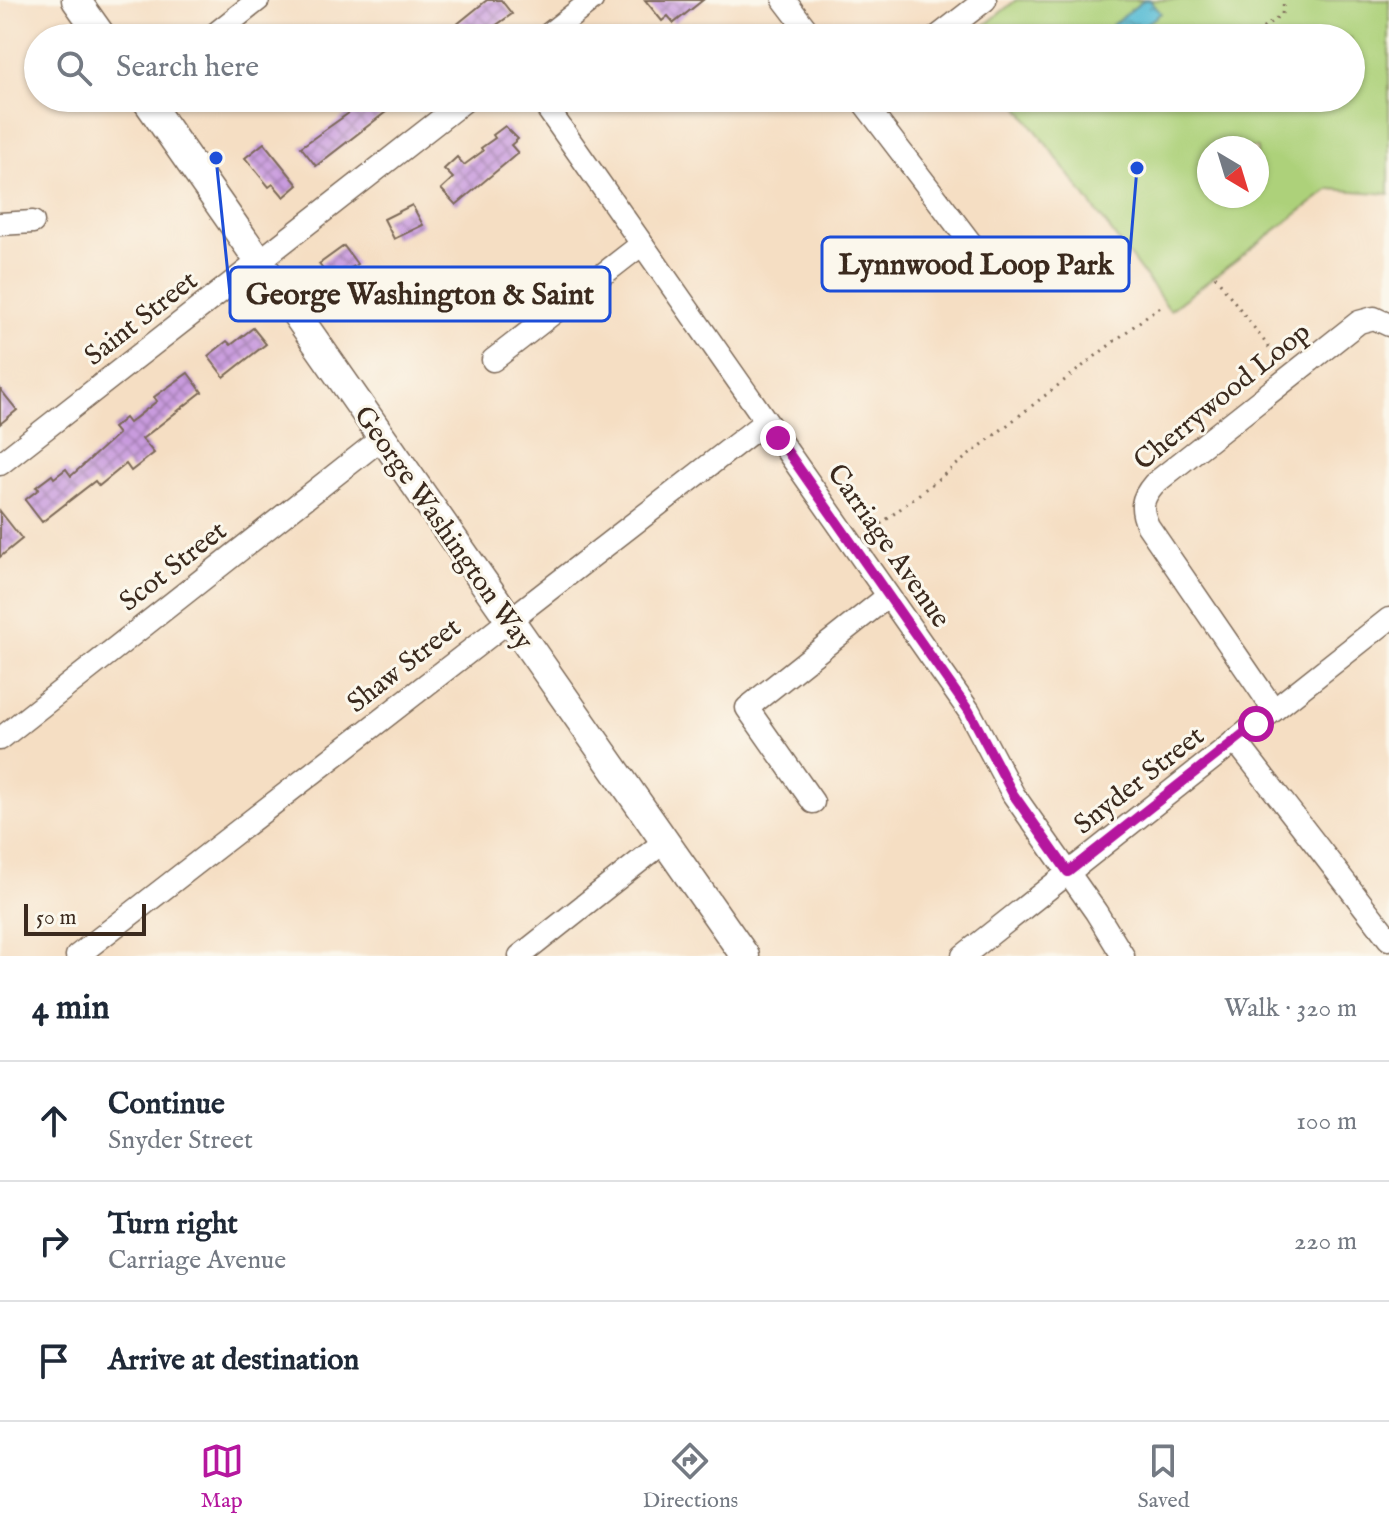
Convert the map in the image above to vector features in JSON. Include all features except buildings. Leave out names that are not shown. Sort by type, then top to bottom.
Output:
[{"type":"main road","points":[[76,0],[93,24]]},
{"type":"main road","name":"George Washington Way","points":[[155,112],[745,956]]},
{"type":"street","points":[[228,24],[258,0]]},
{"type":"street","points":[[562,24],[592,0]]},
{"type":"street","points":[[784,0],[802,24]]},
{"type":"street","points":[[954,24],[985,0]]},
{"type":"street","name":"Saint Street","points":[[0,464],[450,112]]},
{"type":"street","name":"Carriage Avenue","points":[[550,112],[969,711],[1013,794],[1123,956]]},
{"type":"street","points":[[871,112],[995,275]]},
{"type":"street","points":[[0,224],[33,222]]},
{"type":"street","points":[[493,360],[642,244]]},
{"type":"street","name":"Cherrywood Loop","points":[[1274,710],[1148,526],[1141,512],[1143,497],[1154,484],[1359,322],[1374,318],[1389,325]]},
{"type":"street","name":"Shaw Street","points":[[77,956],[766,421]]},
{"type":"street","name":"Scot Street","points":[[0,739],[382,438]]},
{"type":"street","points":[[813,802],[747,708],[888,596]]},
{"type":"street","name":"Snyder Street","points":[[963,956],[1389,619]]},
{"type":"street","points":[[1235,740],[1389,939]]},
{"type":"street","points":[[520,956],[665,841]]},
{"type":"path","points":[[1269,24],[1282,14],[1284,0]]},
{"type":"path","points":[[1215,276],[1282,365]]},
{"type":"path","points":[[865,536],[1164,305]]},
{"type":"green space","points":[[1016,0],[1389,0],[1389,194],[1330,189],[1170,310],[1022,112],[1365,112],[1365,24],[986,24]]},
{"type":"water","points":[[1144,0],[1150,0],[1161,13],[1146,24],[1113,24]]},
{"type":"place","name":"George Washington & Saint","points":[[216,158]]},
{"type":"place","name":"Lynnwood Loop Park","points":[[1137,168]]},
{"type":"route","points":[[778,438],[969,711],[1013,794],[1068,872],[1256,724]]}]
